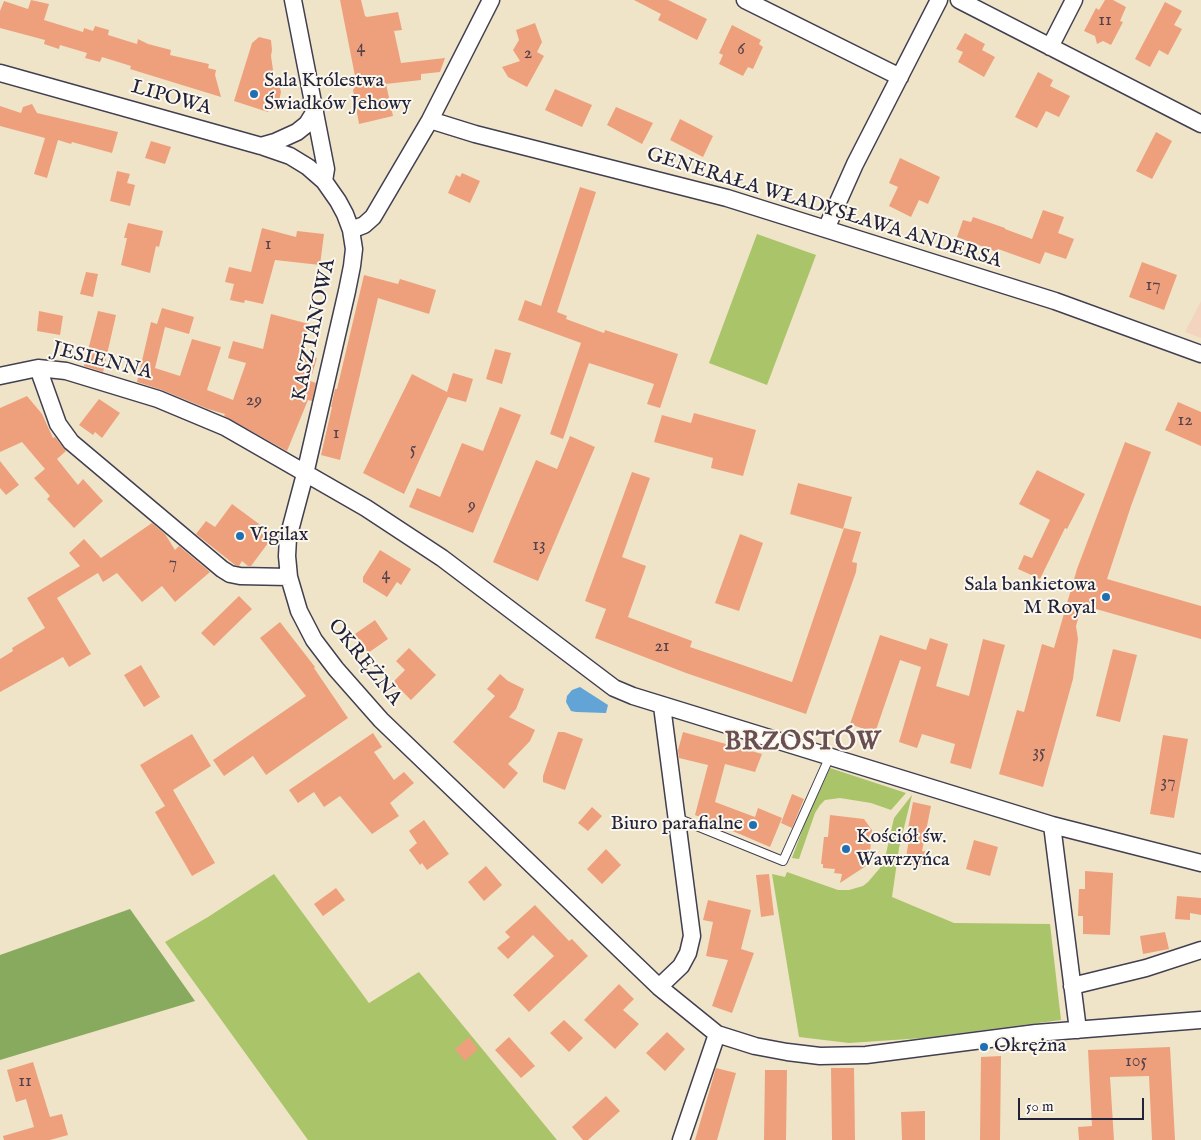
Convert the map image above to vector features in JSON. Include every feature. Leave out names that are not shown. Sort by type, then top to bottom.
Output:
[{"type":"street","points":[[293,0],[326,169],[324,181]]},
{"type":"street","points":[[351,230],[364,226],[373,217],[430,120],[491,0]]},
{"type":"street","points":[[745,0],[900,77]]},
{"type":"street","points":[[826,229],[855,164],[939,0]]},
{"type":"street","points":[[959,0],[1201,124]]},
{"type":"street","points":[[1050,47],[1074,0]]},
{"type":"street","name":"LIPOWA","points":[[0,73],[260,146],[290,156],[308,167],[324,181]]},
{"type":"street","points":[[260,146],[275,142],[297,132],[307,124],[316,111]]},
{"type":"street","name":"GENERAŁA WŁADYSŁAWA ANDERSA","points":[[430,120],[474,134],[727,198],[1055,301],[1201,354]]},
{"type":"street","name":"KASZTANOWA","points":[[305,474],[352,266],[354,249],[351,230],[338,201],[324,181]]},
{"type":"street","points":[[0,376],[38,368]]},
{"type":"street","name":"JESIENNA","points":[[289,577],[240,576],[230,574],[222,569],[71,442],[58,424],[38,368],[66,371],[158,399],[225,427],[305,474]]},
{"type":"street","points":[[305,474],[366,508],[442,558],[614,688],[632,696],[1052,825],[1201,863]]},
{"type":"street","name":"OKRĘŻNA","points":[[305,474],[288,538],[287,556],[289,577],[299,611],[314,640],[380,720],[659,987],[717,1034],[755,1046],[820,1056],[866,1055],[1036,1033],[1201,1020]]},
{"type":"street","points":[[659,987],[680,966],[688,953],[692,936],[662,706]]},
{"type":"street","points":[[1052,825],[1078,1030]]},
{"type":"street","points":[[1072,986],[1146,968],[1201,950]]},
{"type":"street","points":[[680,1140],[717,1034]]},
{"type":"lane","points":[[676,818],[783,861],[830,756]]},
{"type":"shaded area","points":[[1201,301],[1201,338],[1185,332]]},
{"type":"green space","points":[[757,234],[816,255],[767,385],[709,363]]},
{"type":"green space","points":[[830,768],[906,793],[891,810],[871,803],[840,798],[825,800],[815,813],[799,859],[792,858],[806,820]]},
{"type":"green space","points":[[912,795],[899,848],[892,897],[954,923],[1050,924],[1061,1020],[923,1038],[849,1043],[799,1037],[772,874],[785,877],[787,872],[838,890],[849,890],[863,886],[880,868],[885,858],[894,818]]},
{"type":"green space","points":[[274,874],[369,1003],[419,972],[557,1140],[308,1140],[165,942],[208,917]]},
{"type":"green space","points":[[130,909],[195,1001],[0,1060],[0,955]]},
{"type":"water","points":[[580,687],[608,705],[606,713],[571,711],[566,702],[567,696],[572,690]]},
{"type":"building","points":[[31,0],[49,4],[44,20],[83,32],[84,28],[93,31],[95,26],[109,30],[108,35],[137,44],[138,39],[148,44],[171,50],[170,55],[209,64],[208,68],[216,70],[215,75],[221,97],[130,69],[131,66],[102,57],[100,62],[85,58],[87,53],[60,45],[59,49],[44,44],[45,40],[0,28],[0,11],[4,1],[28,9]]},
{"type":"building","points":[[340,0],[361,0],[365,16],[367,17],[398,12],[402,30],[394,31],[401,63],[445,58],[440,72],[421,74],[421,80],[386,84],[393,116],[359,124],[353,90],[356,86],[356,81]]},
{"type":"building","points":[[634,0],[668,0],[707,19],[697,40],[658,20],[661,14]]},
{"type":"building","points":[[1105,0],[1113,0],[1126,7],[1120,21],[1123,22],[1111,45],[1103,41],[1097,44],[1095,36],[1084,31],[1096,8],[1099,10]]},
{"type":"building","points":[[1165,2],[1182,11],[1174,25],[1182,29],[1168,55],[1159,50],[1150,67],[1135,59]]},
{"type":"building","points":[[535,23],[542,42],[537,52],[544,56],[527,87],[508,77],[502,67],[520,61],[513,50],[519,40],[516,30]]},
{"type":"building","points":[[732,25],[761,40],[759,44],[763,47],[753,69],[748,67],[743,76],[719,64],[723,55],[719,53]]},
{"type":"building","points":[[965,33],[985,44],[982,50],[995,57],[984,77],[958,62],[963,52],[956,49]]},
{"type":"building","points":[[259,37],[271,40],[274,77],[277,77],[281,92],[277,110],[270,107],[268,112],[234,101],[252,43]]},
{"type":"building","points":[[1038,72],[1053,80],[1050,86],[1070,96],[1059,117],[1046,111],[1037,128],[1015,117]]},
{"type":"building","points":[[555,89],[592,105],[582,127],[545,110]]},
{"type":"building","points":[[32,104],[37,113],[118,132],[112,153],[58,140],[47,178],[34,174],[45,138],[0,126],[0,106],[21,113],[23,107]]},
{"type":"building","points":[[616,107],[653,123],[642,144],[607,125]]},
{"type":"building","points":[[680,119],[713,136],[703,157],[670,140]]},
{"type":"building","points":[[1156,132],[1172,141],[1152,179],[1136,171]]},
{"type":"building","points":[[151,141],[171,147],[165,164],[145,158]]},
{"type":"building","points":[[900,158],[940,177],[928,204],[919,200],[911,217],[889,206],[898,187],[889,183]]},
{"type":"building","points":[[117,171],[130,174],[127,183],[135,185],[130,206],[110,201]]},
{"type":"building","points":[[462,173],[480,181],[470,203],[448,193],[456,175],[460,177]]},
{"type":"building","points":[[580,187],[596,192],[557,312],[567,316],[566,319],[604,333],[605,330],[678,354],[660,408],[647,404],[654,384],[589,363],[563,439],[550,434],[581,343],[518,320],[525,300],[541,306]]},
{"type":"building","points":[[1043,210],[1064,217],[1058,233],[1074,239],[1066,259],[1045,252],[1040,264],[998,249],[997,252],[957,237],[963,220],[971,222],[973,217],[1032,239]]},
{"type":"building","points":[[128,223],[163,231],[159,247],[156,246],[150,273],[121,265]]},
{"type":"building","points":[[262,228],[296,237],[297,231],[324,234],[320,265],[275,260],[263,304],[245,300],[244,303],[230,300],[234,284],[225,282],[229,267],[251,272]]},
{"type":"building","points":[[1142,262],[1177,275],[1164,310],[1129,297]]},
{"type":"building","points":[[86,272],[98,274],[93,297],[80,294]]},
{"type":"building","points":[[364,275],[398,284],[400,279],[436,290],[429,314],[378,298],[340,460],[321,455],[335,389],[337,389]]},
{"type":"building","points":[[162,308],[194,317],[189,334],[165,327],[155,368],[180,376],[192,339],[221,347],[207,390],[233,400],[246,363],[228,358],[233,341],[263,349],[271,314],[309,324],[301,353],[317,358],[310,381],[316,383],[312,401],[308,400],[287,451],[224,416],[225,414],[137,382],[151,322],[157,324]]},
{"type":"building","points":[[39,311],[63,316],[60,335],[37,331]]},
{"type":"building","points":[[98,311],[116,315],[103,372],[84,366]]},
{"type":"building","points":[[495,349],[511,353],[502,384],[486,379]]},
{"type":"building","points":[[453,373],[473,379],[466,402],[448,397],[404,494],[363,473],[412,374],[447,392]]},
{"type":"building","points":[[27,396],[42,414],[53,438],[55,437],[66,451],[57,459],[78,485],[83,479],[103,501],[74,528],[47,499],[50,496],[34,478],[45,469],[22,442],[0,452],[0,408]]},
{"type":"building","points":[[99,399],[120,413],[102,438],[95,432],[93,435],[79,425]]},
{"type":"building","points":[[1178,402],[1201,412],[1201,446],[1165,430]]},
{"type":"building","points":[[500,407],[521,415],[473,533],[409,507],[417,488],[440,497],[462,443],[483,451]]},
{"type":"building","points":[[694,413],[756,430],[743,476],[711,468],[713,458],[654,442],[662,415],[691,423]]},
{"type":"building","points":[[570,436],[595,447],[538,581],[493,562],[536,460],[557,469]]},
{"type":"building","points":[[1125,442],[1151,452],[1107,579],[1201,606],[1201,639],[1082,605],[1076,626],[1078,639],[1073,679],[1043,787],[999,774],[1017,710],[1024,712],[1042,644],[1054,648],[1077,569]]},
{"type":"building","points":[[0,461],[19,485],[6,495],[0,488]]},
{"type":"building","points":[[1037,470],[1085,494],[1067,529],[1065,528],[1040,579],[1018,569],[1024,555],[1032,558],[1050,520],[1019,504]]},
{"type":"building","points":[[632,472],[650,478],[622,557],[646,566],[628,617],[692,641],[690,647],[792,682],[844,528],[861,532],[852,562],[857,563],[856,572],[806,714],[686,673],[595,638],[606,609],[585,601]]},
{"type":"building","points":[[798,483],[852,497],[843,529],[790,514]]},
{"type":"building","points":[[232,504],[274,535],[251,566],[242,561],[239,566],[235,565],[196,534],[206,521],[215,527]]},
{"type":"building","points":[[152,523],[165,534],[175,550],[179,546],[210,572],[175,602],[162,586],[142,602],[117,573],[103,582],[98,573],[57,598],[91,654],[69,667],[63,657],[0,692],[0,659],[13,651],[12,648],[45,628],[27,598],[80,566],[69,553],[84,539],[101,558]]},
{"type":"building","points":[[740,534],[763,543],[739,611],[715,603]]},
{"type":"building","points":[[380,550],[411,569],[401,585],[397,582],[387,597],[363,582],[363,577]]},
{"type":"building","points":[[239,596],[252,609],[214,646],[201,633]]},
{"type":"building","points":[[375,620],[388,639],[368,653],[355,634]]},
{"type":"building","points":[[280,622],[315,667],[348,718],[266,775],[253,756],[224,776],[213,760],[306,696],[260,638]]},
{"type":"building","points":[[880,635],[926,650],[930,638],[948,644],[936,686],[969,696],[983,639],[1005,645],[971,769],[950,763],[955,744],[922,734],[917,748],[899,742],[921,667],[900,660],[875,733],[850,724]]},
{"type":"building","points":[[409,648],[436,675],[411,700],[393,682],[405,670],[396,661]]},
{"type":"building","points":[[1113,649],[1137,655],[1120,722],[1096,716]]},
{"type":"building","points":[[141,665],[160,697],[144,707],[124,675]]},
{"type":"building","points":[[500,674],[508,681],[524,689],[516,709],[509,717],[535,730],[530,741],[508,764],[518,773],[504,789],[453,742],[495,696],[487,689]]},
{"type":"building","points":[[558,732],[564,732],[583,739],[565,790],[543,782],[543,776]]},
{"type":"building","points":[[683,732],[762,754],[755,772],[725,764],[715,802],[755,817],[758,808],[782,818],[770,847],[695,815],[708,765],[679,758],[678,750]]},
{"type":"building","points":[[373,733],[382,747],[374,752],[394,780],[404,772],[414,783],[390,803],[399,816],[372,834],[340,796],[324,807],[314,792],[298,803],[289,790]]},
{"type":"building","points":[[192,734],[211,766],[173,790],[215,863],[192,876],[155,812],[165,806],[140,765]]},
{"type":"building","points":[[1163,735],[1188,739],[1174,818],[1150,814]]},
{"type":"building","points":[[792,794],[804,799],[792,828],[781,823]]},
{"type":"building","points":[[913,802],[931,806],[922,851],[928,852],[925,867],[905,864],[909,839],[906,839]]},
{"type":"building","points":[[592,807],[602,816],[588,831],[578,823]]},
{"type":"building","name":"Kościół św. Wawrzyńca","points":[[830,815],[864,819],[872,830],[869,864],[840,883],[842,874],[834,873],[835,869],[823,868],[823,864],[821,864],[824,837],[828,837]]},
{"type":"building","points":[[424,820],[449,854],[427,870],[422,863],[420,865],[409,850],[417,843],[409,831]]},
{"type":"building","points":[[974,840],[998,847],[990,876],[966,869]]},
{"type":"building","points":[[606,849],[621,865],[602,884],[587,869]]},
{"type":"building","points":[[486,866],[502,885],[484,901],[468,882]]},
{"type":"building","points":[[1085,871],[1113,873],[1110,935],[1083,934],[1083,916],[1078,916],[1079,889],[1085,889]]},
{"type":"building","points":[[769,874],[774,915],[761,917],[756,875]]},
{"type":"building","points":[[336,888],[345,900],[323,916],[314,904]]},
{"type":"building","points":[[1177,896],[1201,898],[1201,915],[1190,913],[1190,920],[1175,919]]},
{"type":"building","points":[[708,900],[751,910],[741,949],[754,953],[732,1013],[712,1006],[728,960],[706,956],[713,922],[703,920]]},
{"type":"building","points":[[535,905],[569,941],[572,939],[588,956],[529,1012],[513,995],[554,956],[533,935],[508,959],[497,948],[510,937],[505,932]]},
{"type":"building","points":[[1165,932],[1169,949],[1143,954],[1140,936]]},
{"type":"building","points":[[619,984],[634,999],[623,1010],[639,1024],[615,1049],[584,1020]]},
{"type":"building","points":[[564,1020],[583,1038],[569,1052],[550,1033]]},
{"type":"building","points":[[667,1032],[685,1049],[665,1071],[646,1053]]},
{"type":"building","points":[[469,1037],[478,1049],[465,1061],[455,1049]]},
{"type":"building","points":[[509,1037],[535,1066],[521,1078],[495,1050]]},
{"type":"building","points":[[1170,1047],[1175,1140],[1152,1140],[1149,1076],[1110,1077],[1114,1140],[1079,1140],[1078,1127],[1092,1126],[1088,1050]]},
{"type":"building","points":[[1001,1056],[1000,1140],[980,1140],[981,1057]]},
{"type":"building","points":[[33,1062],[50,1117],[62,1114],[68,1135],[50,1140],[4,1140],[3,1136],[34,1127],[26,1099],[16,1102],[7,1070]]},
{"type":"building","points":[[716,1068],[736,1073],[717,1140],[695,1140]]},
{"type":"building","points":[[831,1068],[854,1068],[855,1140],[832,1140]]},
{"type":"building","points":[[765,1070],[787,1070],[786,1140],[764,1140]]},
{"type":"building","points":[[606,1096],[620,1111],[588,1140],[583,1140],[572,1127]]},
{"type":"building","points":[[925,1111],[925,1140],[902,1140],[901,1112]]},
{"type":"place","name":"Sala Królestwa Świadków Jehowy","points":[[254,94]]},
{"type":"place","name":"Vigilax","points":[[240,536]]},
{"type":"place","name":"Sala bankietowa M Royal","points":[[1106,597]]},
{"type":"place","name":"Biuro parafialne","points":[[753,825]]},
{"type":"place","name":"Kościół św. Wawrzyńca","points":[[846,849]]},
{"type":"place","name":"Okrężna","points":[[984,1047]]},
{"type":"district","name":"BRZOSTÓW","points":[[803,744]]}]
